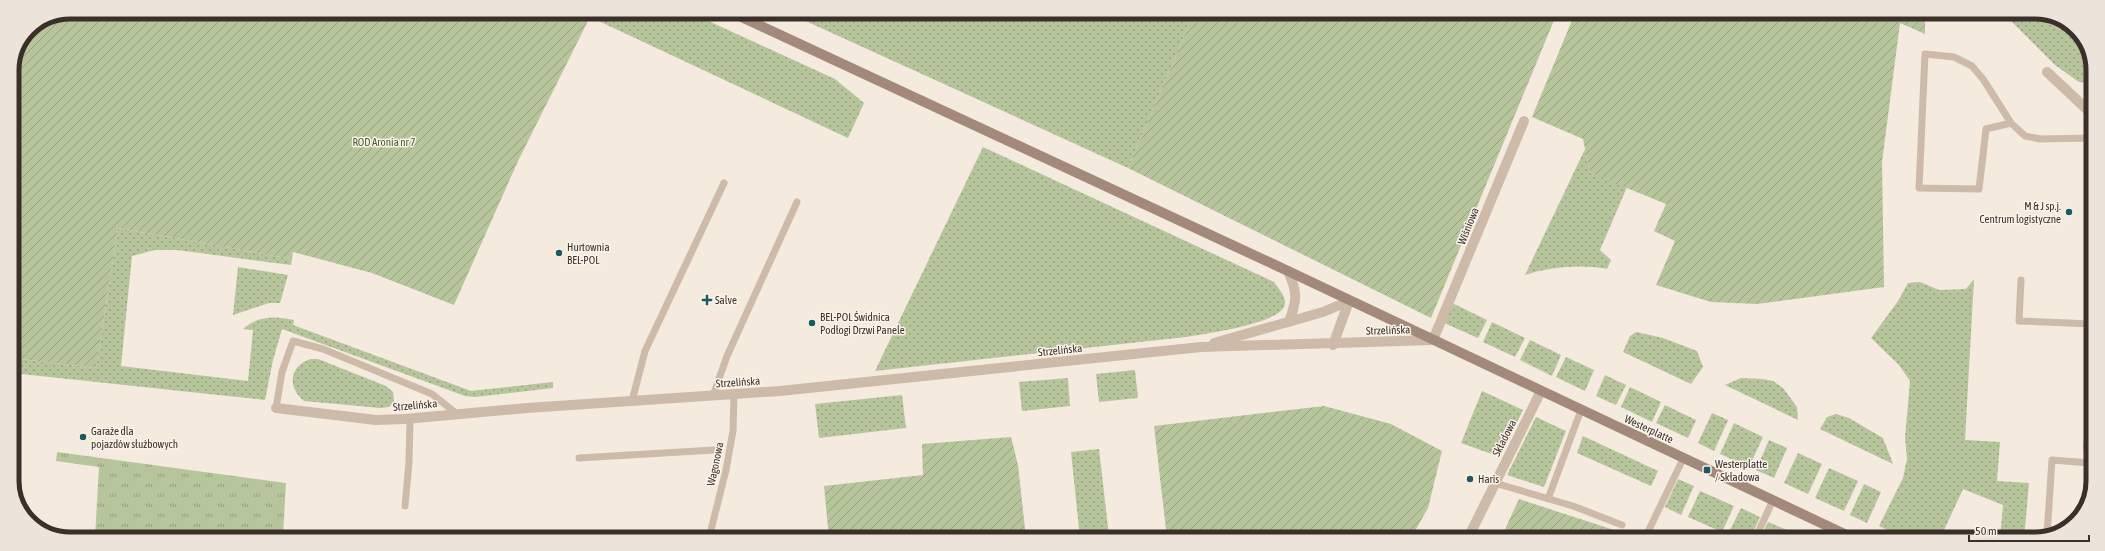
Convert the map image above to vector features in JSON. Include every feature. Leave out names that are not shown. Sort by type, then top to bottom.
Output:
[{"type":"main road","name":"Westerplatte","points":[[746,19],[1288,271],[1683,459],[1840,532]]},
{"type":"street","points":[[2047,72],[2086,108]]},
{"type":"street","name":"Wiśniowa","points":[[1433,340],[1524,121]]},
{"type":"street","points":[[1288,271],[1296,290],[1295,305],[1289,322]]},
{"type":"street","points":[[1333,345],[1349,301]]},
{"type":"street","name":"Strzelińska","points":[[1200,347],[1323,312],[1349,301]]},
{"type":"street","name":"Strzelińska","points":[[276,408],[376,420],[787,391],[1200,347],[1333,345],[1433,340]]},
{"type":"street","name":"Składowa","points":[[1471,532],[1541,391]]},
{"type":"lane","points":[[2011,123],[1986,129],[1979,190],[1919,188],[1925,54],[1954,56],[1972,66],[1983,78],[2011,123],[2025,136],[2040,139],[2086,138]]},
{"type":"lane","points":[[632,401],[645,351],[724,183]]},
{"type":"lane","points":[[713,396],[728,356],[797,202]]},
{"type":"lane","points":[[2021,280],[2019,321],[2086,324]]},
{"type":"lane","points":[[276,408],[282,372],[293,341],[323,349],[432,394],[457,414]]},
{"type":"lane","name":"Wagonowa","points":[[710,532],[726,470],[733,432],[734,394]]},
{"type":"lane","points":[[1548,499],[1581,410]]},
{"type":"lane","points":[[405,506],[409,462],[410,418]]},
{"type":"lane","points":[[579,458],[714,450]]},
{"type":"lane","points":[[1648,532],[1683,459]]},
{"type":"lane","points":[[2047,530],[2052,460],[2086,463]]},
{"type":"lane","points":[[1495,483],[1573,506],[1622,525]]},
{"type":"lane","points":[[1758,532],[1773,500]]},
{"type":"green space","name":"ROD Aronia nr 7","points":[[70,19],[589,19],[518,161],[454,305],[372,273],[293,252],[292,259],[118,228],[96,368],[19,359],[19,70],[23,51],[34,34],[42,28],[60,20]]},
{"type":"green space","points":[[594,19],[704,19],[835,79],[864,103],[848,138]]},
{"type":"green space","points":[[801,19],[1191,19],[1128,168]]},
{"type":"green space","points":[[1191,19],[1555,19],[1431,318],[1128,168]]},
{"type":"green space","points":[[1573,19],[1925,19],[1925,34],[1900,23],[1882,162],[1884,287],[1757,304],[1711,302],[1656,285],[1675,241],[1654,231],[1666,204],[1590,173],[1583,139],[1532,117]]},
{"type":"green space","points":[[2009,19],[2041,19],[2054,23],[2069,32],[2082,51],[2086,67],[2086,82],[2079,82],[2055,65]]},
{"type":"green space","points":[[983,147],[1274,282],[1283,295],[1285,304],[1281,311],[1271,317],[1257,322],[1241,327],[1186,337],[875,371]]},
{"type":"green space","points":[[1585,149],[1590,173],[1627,187],[1600,250],[1611,260],[1607,269],[1597,267],[1565,267],[1525,275]]},
{"type":"green space","points":[[118,228],[292,259],[291,265],[177,250],[155,250],[132,256],[121,366],[248,381],[253,330],[243,329],[255,321],[274,317],[294,320],[293,325],[471,391],[553,382],[553,388],[475,397],[465,396],[282,329],[273,360],[265,400],[19,374],[19,359],[96,368]]},
{"type":"green space","points":[[238,267],[288,275],[280,303],[269,303],[233,315]]},
{"type":"green space","points":[[1974,279],[1965,440],[2000,442],[1997,481],[2029,483],[2025,532],[2001,532],[2003,505],[1963,489],[1943,532],[1891,532],[1879,526],[1903,478],[1907,459],[1905,437],[1910,381],[1899,365],[1871,338],[1898,301],[1908,283],[1920,282],[1939,290],[1966,289]]},
{"type":"green space","points":[[1452,303],[1487,320],[1478,338],[1444,323]]},
{"type":"green space","points":[[1492,322],[1525,338],[1515,357],[1483,342]]},
{"type":"green space","points":[[1636,332],[1663,338],[1697,351],[1703,367],[1691,384],[1623,352],[1630,336]]},
{"type":"green space","points":[[1530,340],[1561,355],[1552,376],[1520,360]]},
{"type":"green space","points":[[1566,357],[1594,370],[1585,391],[1556,377]]},
{"type":"green space","points":[[311,359],[318,359],[386,386],[393,392],[394,401],[389,407],[380,408],[304,401],[295,390],[293,377],[298,367]]},
{"type":"green space","points":[[1135,370],[1138,398],[1099,402],[1096,374]]},
{"type":"green space","points":[[1605,375],[1626,385],[1616,405],[1596,396]]},
{"type":"green space","points":[[1068,378],[1070,406],[1022,411],[1019,382]]},
{"type":"green space","points":[[1741,378],[1773,381],[1783,388],[1797,407],[1798,420],[1725,385]]},
{"type":"green space","points":[[1630,387],[1661,402],[1652,422],[1621,407]]},
{"type":"green space","points":[[1482,391],[1523,410],[1500,457],[1461,443]]},
{"type":"green space","points":[[902,395],[906,428],[819,438],[815,404]]},
{"type":"green space","points":[[1665,405],[1696,420],[1688,438],[1656,423]]},
{"type":"green space","points":[[1324,406],[1391,424],[1442,451],[1428,508],[1414,532],[1166,532],[1154,426]]},
{"type":"green space","points":[[1712,413],[1728,420],[1714,451],[1698,443]]},
{"type":"green space","points":[[1836,414],[1849,418],[1883,438],[1893,464],[1820,429],[1827,417]]},
{"type":"green space","points":[[1536,417],[1566,431],[1544,487],[1507,475]]},
{"type":"green space","points":[[1734,423],[1763,437],[1749,467],[1720,454]]},
{"type":"green space","points":[[1583,436],[1658,471],[1651,486],[1577,453]]},
{"type":"green space","points":[[1011,437],[1018,465],[1025,532],[828,532],[824,486],[923,475],[922,444]]},
{"type":"green space","points":[[1769,440],[1787,448],[1774,478],[1756,470]]},
{"type":"green space","points":[[1099,449],[1109,532],[1079,532],[1071,452]]},
{"type":"green space","points":[[57,452],[286,483],[283,532],[95,532],[99,467],[56,461]]},
{"type":"green space","points":[[1798,453],[1822,464],[1808,494],[1784,483]]},
{"type":"green space","points":[[1829,468],[1858,481],[1844,511],[1815,498]]},
{"type":"green space","points":[[1678,479],[1694,486],[1681,515],[1665,507]]},
{"type":"green space","points":[[1864,484],[1881,492],[1867,523],[1850,515]]},
{"type":"green space","points":[[1700,491],[1734,506],[1722,532],[1688,517]]},
{"type":"green space","points":[[1519,499],[1618,532],[1504,532]]},
{"type":"green space","points":[[1741,508],[1760,517],[1753,532],[1729,532]]},
{"type":"green space","points":[[1768,522],[1787,530],[1786,532],[1763,532]]},
{"type":"place","name":"M & J sp.j. Centrum logistyczne","points":[[2069,212]]},
{"type":"place","name":"Hurtownia BEL-POL","points":[[559,253]]},
{"type":"place","name":"Salve","points":[[707,300]]},
{"type":"place","name":"BEL-POL Świdnica Podłogi Drzwi Panele","points":[[812,323]]},
{"type":"place","name":"Garaże dla pojazdów służbowych","points":[[83,437]]},
{"type":"place","name":"Westerplatte / Składowa","points":[[1707,470]]},
{"type":"place","name":"Haris","points":[[1470,479]]}]
